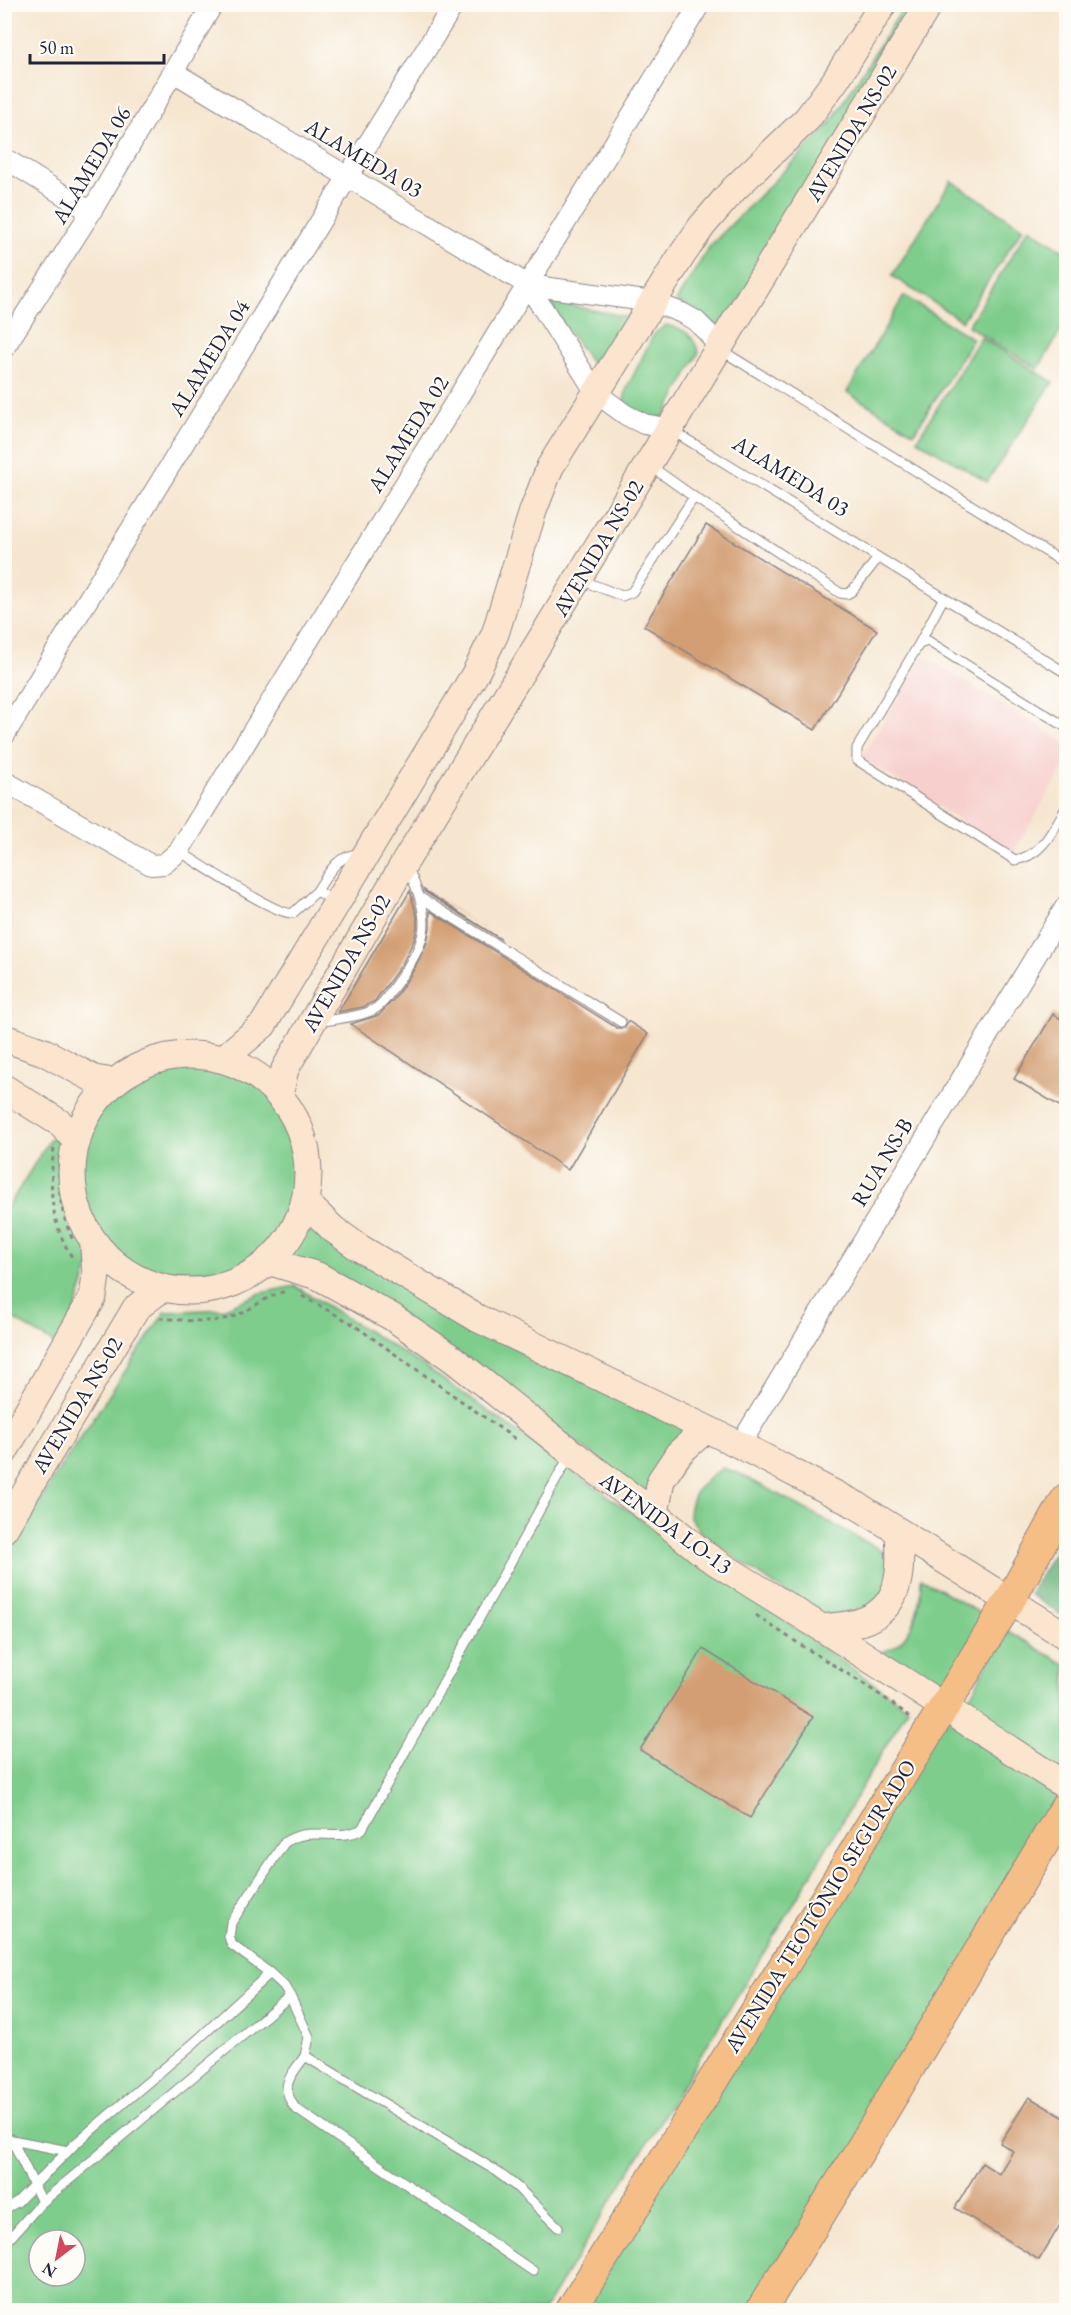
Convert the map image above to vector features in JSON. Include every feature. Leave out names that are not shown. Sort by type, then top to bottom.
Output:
[{"type":"main road","name":"AVENIDA TEOTÔNIO SEGURADO","points":[[571,2310],[1010,1600],[1066,1499]]},
{"type":"main road","points":[[761,2310],[865,2142],[1066,1806]]},
{"type":"street","name":"ALAMEDA 06","points":[[4,348],[91,212],[175,73],[213,4]]},
{"type":"street","name":"ALAMEDA 04","points":[[4,736],[454,4]]},
{"type":"street","name":"ALAMEDA 02","points":[[4,781],[141,861],[152,865],[164,864],[179,851],[700,4]]},
{"type":"street","name":"AVENIDA NS-02","points":[[224,1058],[263,1025],[327,897],[365,855],[475,674],[495,634],[533,511],[550,468],[596,393],[702,226],[734,189],[807,118],[835,81],[883,4]]},
{"type":"street","name":"AVENIDA NS-02","points":[[279,1096],[285,1069],[405,862],[720,350],[929,4]]},
{"type":"street","name":"ALAMEDA 03","points":[[175,73],[528,285],[653,302],[696,321],[720,350]]},
{"type":"street","points":[[4,158],[91,212]]},
{"type":"street","name":"ALAMEDA 03","points":[[528,285],[596,393],[626,415],[644,424],[670,429]]},
{"type":"street","name":"RUA NS-B","points":[[740,1445],[1066,906]]},
{"type":"street","points":[[4,1038],[45,1052],[94,1079],[114,1082]]},
{"type":"street","points":[[4,1088],[60,1123],[69,1145],[81,1212],[83,1253],[160,1290],[191,1292],[214,1289],[249,1276],[268,1261],[297,1221],[305,1202],[308,1165],[306,1146],[300,1126],[279,1096],[251,1073],[224,1058],[199,1054],[162,1058],[147,1063],[114,1082],[91,1108],[69,1145]]},
{"type":"street","points":[[305,1202],[333,1229],[358,1247],[477,1318],[740,1445],[858,1506],[1066,1636]]},
{"type":"street","name":"AVENIDA NS-02","points":[[4,1452],[93,1297],[96,1275],[83,1253]]},
{"type":"street","name":"AVENIDA LO-13","points":[[268,1261],[318,1276],[392,1317],[453,1359],[708,1557],[1066,1786]]},
{"type":"street","name":"AVENIDA NS-02","points":[[4,1529],[136,1308],[160,1290]]},
{"type":"street","points":[[655,1514],[661,1479],[680,1453],[705,1430]]},
{"type":"street","points":[[822,1628],[860,1622],[883,1611],[892,1596],[901,1568],[899,1532]]},
{"type":"lane","name":"ALAMEDA 03","points":[[720,350],[1066,564]]},
{"type":"lane","name":"ALAMEDA 03","points":[[670,429],[1066,673]]},
{"type":"lane","points":[[649,465],[840,593],[847,594],[852,591],[878,558]]},
{"type":"lane","points":[[579,579],[622,596],[632,592],[639,585],[694,497]]},
{"type":"lane","points":[[943,599],[857,748],[857,760],[1015,860],[1027,858],[1038,852],[1066,808]]},
{"type":"lane","points":[[919,644],[928,641],[1066,727]]},
{"type":"lane","points":[[179,851],[255,898],[289,914],[327,897]]},
{"type":"lane","points":[[311,1023],[370,1012],[380,1006],[409,967],[421,942],[425,924],[421,898],[405,862]]},
{"type":"lane","points":[[421,898],[621,1022]]},
{"type":"lane","points":[[533,2271],[295,2109],[287,2097],[286,2084],[305,2056],[309,2037],[284,1986],[232,1945],[230,1936],[231,1923],[284,1843],[294,1836],[317,1832],[352,1834],[362,1828],[572,1453]]},
{"type":"lane","points":[[4,2208],[17,2202],[68,2151],[194,2043],[270,1973]]},
{"type":"lane","points":[[10,2238],[42,2202],[290,1996]]},
{"type":"lane","points":[[305,2056],[493,2169],[517,2187],[558,2227]]},
{"type":"lane","points":[[8,2138],[68,2151]]},
{"type":"lane","points":[[8,2138],[42,2202]]},
{"type":"path","points":[[46,1142],[54,1148],[50,1181],[56,1220],[65,1246],[83,1253]]},
{"type":"path","points":[[69,1145],[58,1188],[69,1232],[83,1253]]},
{"type":"path","points":[[159,1318],[194,1321],[231,1317],[275,1293],[291,1291]]},
{"type":"path","points":[[299,1294],[351,1323],[525,1447]]},
{"type":"path","points":[[754,1614],[783,1635],[890,1701],[910,1717]]},
{"type":"shaded area","points":[[923,656],[1066,743],[1066,764],[1012,854],[862,757]]},
{"type":"green space","points":[[905,5],[926,5],[721,329],[676,301],[710,246],[829,125]]},
{"type":"green space","points":[[951,181],[1023,228],[962,321],[892,276]]},
{"type":"green space","points":[[1029,228],[1066,252],[1066,322],[1038,369],[968,326]]},
{"type":"green space","points":[[904,296],[973,339],[914,433],[847,392]]},
{"type":"green space","points":[[548,301],[632,318],[598,373]]},
{"type":"green space","points":[[666,325],[679,328],[687,333],[699,352],[662,421],[644,417],[623,404],[627,388],[654,334]]},
{"type":"green space","points":[[981,337],[1053,382],[987,482],[917,440]]},
{"type":"green space","points":[[199,1054],[224,1058],[279,1096],[308,1165],[305,1202],[372,1257],[705,1430],[659,1503],[429,1336],[268,1261],[214,1289],[160,1290],[95,1249],[63,1349],[5,1314],[4,1213],[60,1123],[77,1140],[91,1108],[147,1063]]},
{"type":"green space","points":[[295,1286],[424,1366],[908,1708],[792,1907],[544,2310],[5,2310],[4,1560],[60,1468],[165,1312],[223,1309],[261,1293]]},
{"type":"green space","points":[[723,1468],[740,1474],[881,1550],[897,1571],[890,1616],[873,1631],[851,1634],[836,1628],[703,1535],[689,1516],[692,1500],[699,1488]]},
{"type":"green space","points":[[1066,1533],[1066,1618],[1029,1594]]},
{"type":"green space","points":[[921,1578],[988,1618],[942,1694],[875,1654],[895,1647],[909,1631],[919,1605]]},
{"type":"green space","points":[[1006,1630],[1066,1665],[1066,1764],[1061,1772],[964,1707]]},
{"type":"green space","points":[[943,1706],[1066,1796],[759,2310],[571,2310]]},
{"type":"building","points":[[706,525],[877,630],[815,730],[644,626]]},
{"type":"building","points":[[424,890],[502,940],[425,892]]},
{"type":"building","points":[[410,891],[417,916],[417,927],[415,938],[402,964],[375,1001],[363,1007],[338,1012]]},
{"type":"building","points":[[430,911],[617,1028],[625,1028],[628,1021],[648,1034],[568,1170],[351,1024],[379,1015],[394,999],[413,971],[427,943]]},
{"type":"building","points":[[1053,1014],[1066,1022],[1066,1110],[1014,1079]]},
{"type":"building","points":[[703,1649],[813,1717],[750,1818],[640,1750]]},
{"type":"building","points":[[1029,2097],[1066,2119],[1066,2215],[1039,2260],[955,2208],[982,2163],[999,2174],[1013,2151],[1000,2143]]}]
